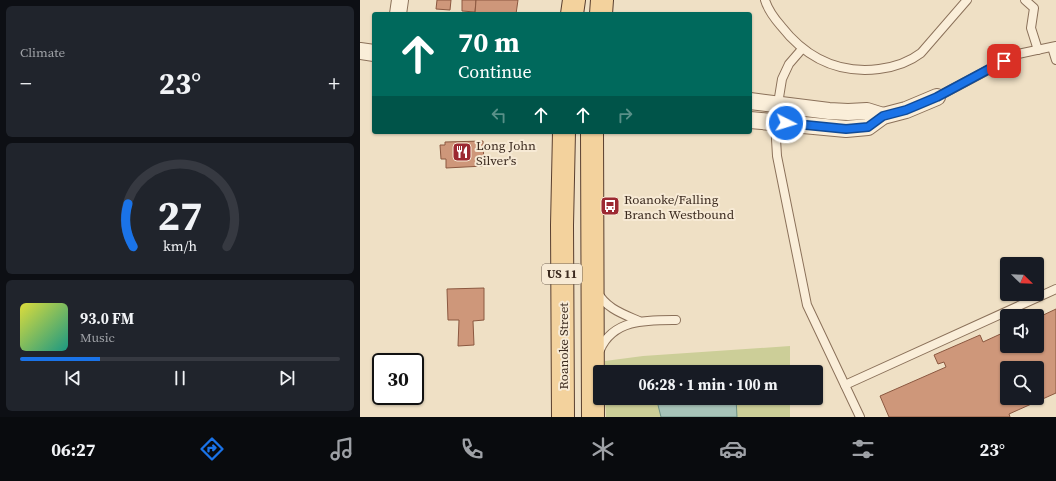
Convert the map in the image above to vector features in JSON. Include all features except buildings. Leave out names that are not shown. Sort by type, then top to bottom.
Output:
[{"type":"main road","points":[[572,12],[574,0]]},
{"type":"main road","points":[[601,12],[602,0]]},
{"type":"main road","name":"Roanoke Street","points":[[563,417],[562,225],[564,134]]},
{"type":"main road","name":"US 11","points":[[592,134],[593,417]]},
{"type":"street","points":[[398,12],[400,0]]},
{"type":"street","points":[[360,51],[372,53]]},
{"type":"street","points":[[752,120],[846,129],[868,127],[883,116],[906,110],[937,97]]},
{"type":"street","points":[[752,101],[829,111],[848,112],[867,110],[883,116]]},
{"type":"lane","points":[[765,0],[774,17],[791,39],[802,49],[827,63],[842,68],[858,70],[874,70],[902,65],[912,60],[921,53],[967,0]]},
{"type":"lane","points":[[1025,0],[1034,8]]},
{"type":"lane","points":[[1038,50],[1031,28],[1034,8],[1039,0]]},
{"type":"lane","points":[[937,97],[1018,54],[1054,47],[1056,60]]},
{"type":"lane","points":[[802,49],[789,64],[782,79],[775,122],[777,156],[807,305],[860,417]]},
{"type":"lane","points":[[592,276],[598,294],[608,306],[639,321]]},
{"type":"lane","points":[[845,385],[1056,289]]},
{"type":"lane","points":[[592,378],[604,340],[612,333],[639,321],[676,320]]},
{"type":"green space","points":[[790,346],[790,365],[605,365],[605,361],[643,356]]},
{"type":"green space","points":[[605,405],[790,405],[790,417],[606,417]]},
{"type":"shaded area","points":[[658,405],[736,405],[737,417],[661,417]]},
{"type":"place","name":"Long John Silver's","points":[[462,152]]},
{"type":"place","name":"Roanoke/Falling Branch Westbound","points":[[610,206]]},
{"type":"route","points":[[786,123],[846,129],[868,127],[883,116],[906,110],[937,97],[1004,61]]}]
